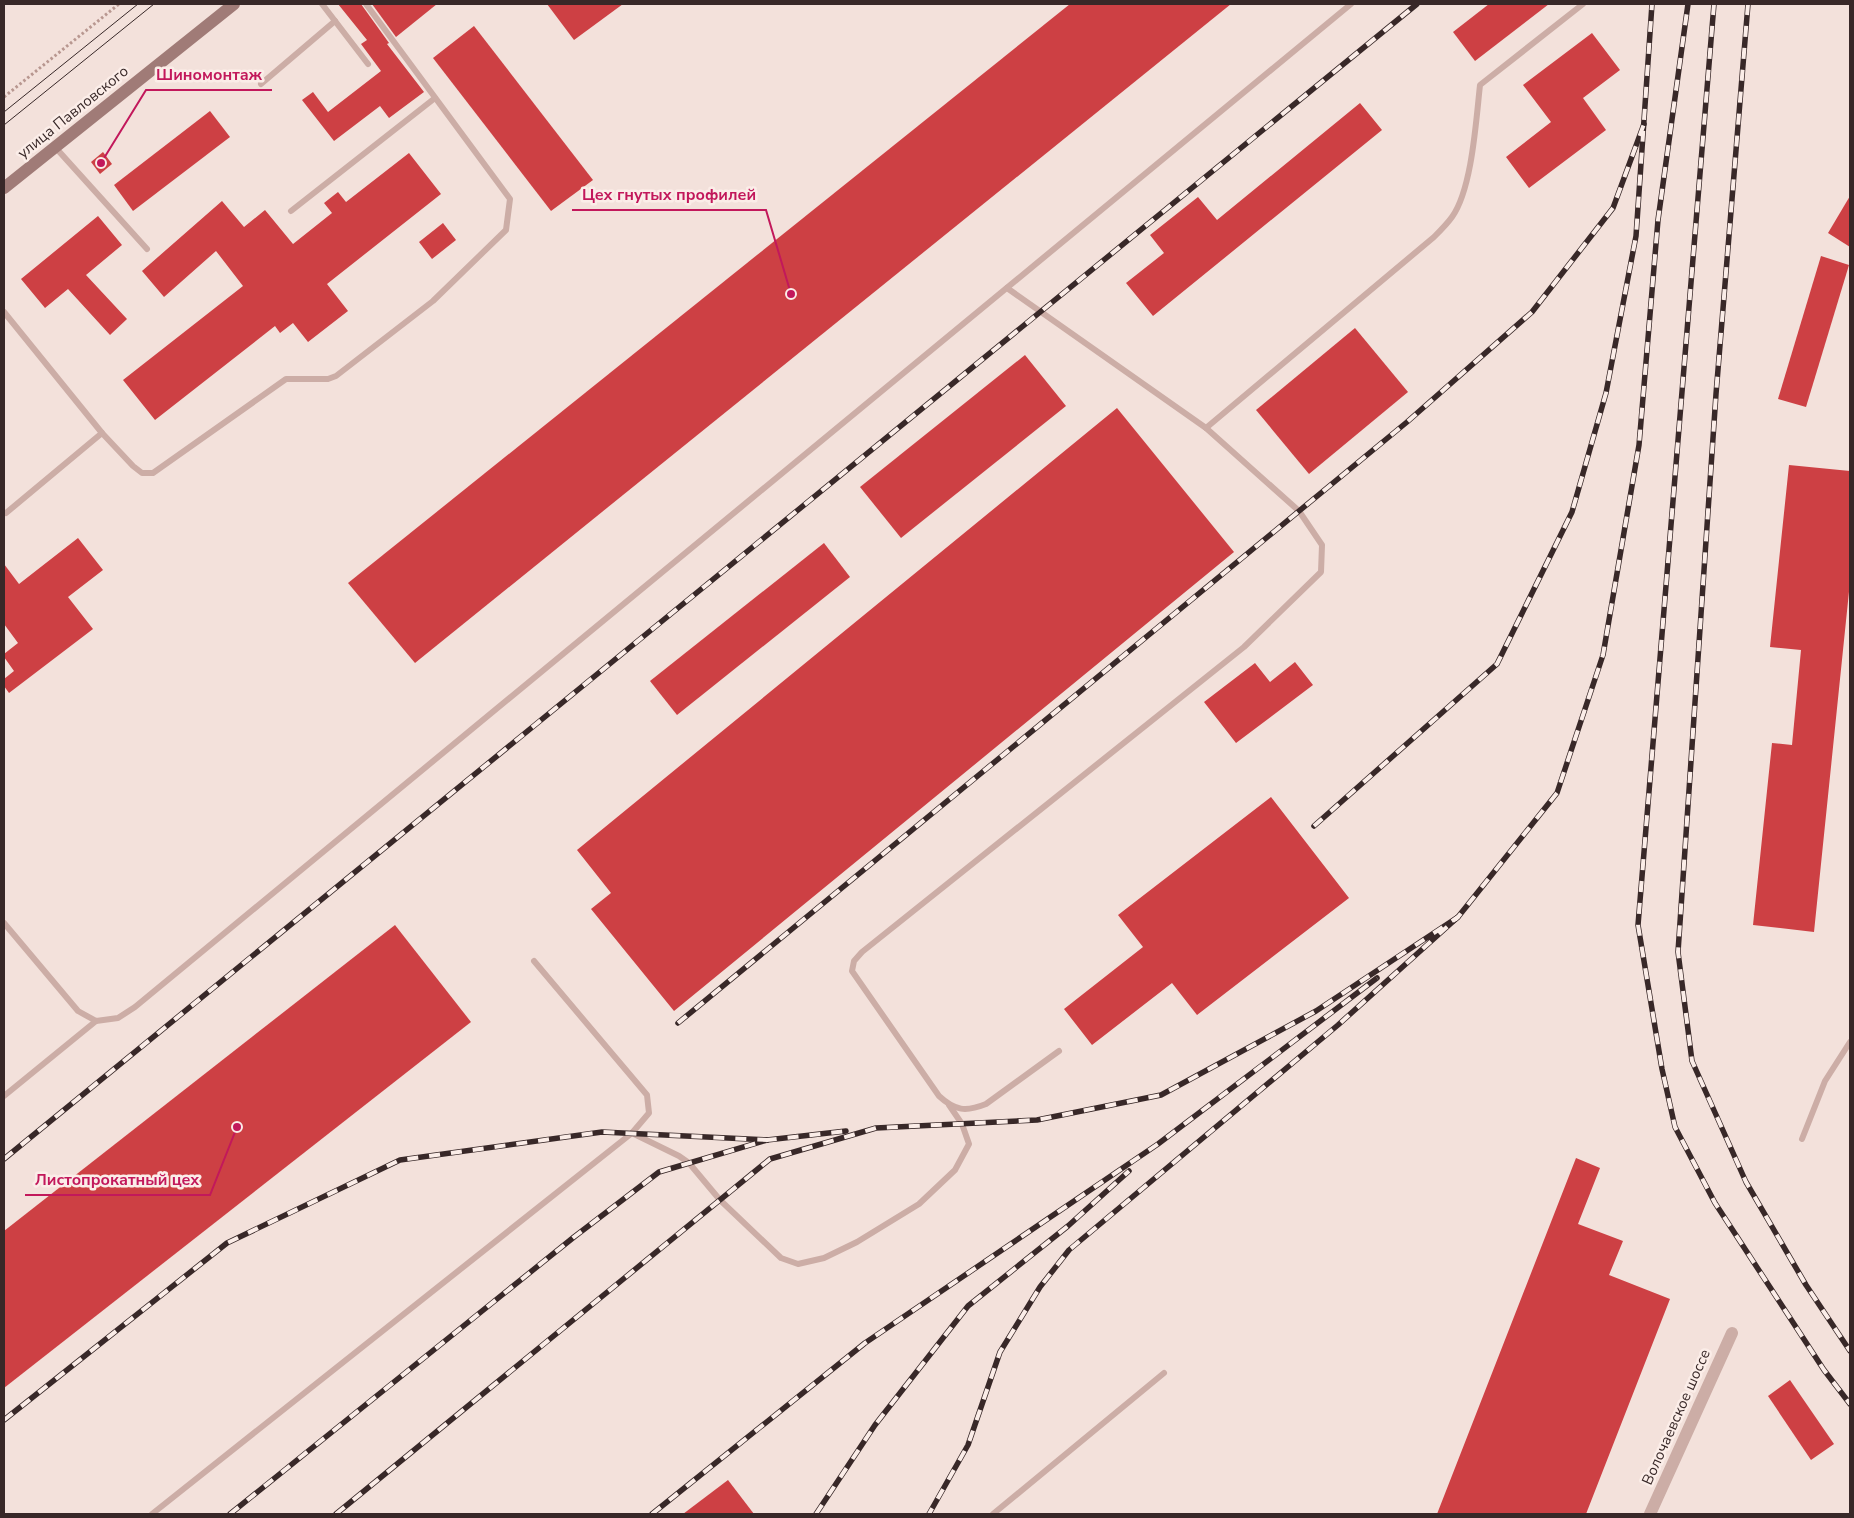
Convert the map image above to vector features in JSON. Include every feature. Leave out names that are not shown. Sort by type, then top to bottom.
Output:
[{"type":"street","name":"улица Павловского","points":[[4,188],[234,4]]},
{"type":"street","name":"Волочаевское шоссе","points":[[1650,1514],[1732,1333]]},
{"type":"lane","points":[[322,4],[368,64]]},
{"type":"lane","points":[[4,312],[102,433],[142,474],[154,473],[286,379],[328,379],[336,376],[433,301],[506,230],[510,199],[366,4]]},
{"type":"lane","points":[[4,1096],[96,1021],[118,1018],[135,1007],[1351,4]]},
{"type":"lane","points":[[1206,428],[1434,237],[1453,217],[1464,193],[1472,152],[1480,86],[1583,4]]},
{"type":"lane","points":[[261,84],[335,21]]},
{"type":"lane","points":[[291,211],[435,98]]},
{"type":"lane","points":[[55,147],[147,249]]},
{"type":"lane","points":[[632,1133],[679,1156],[689,1163],[720,1200],[782,1258],[798,1264],[824,1258],[865,1237],[920,1204],[956,1170],[969,1144],[962,1124],[949,1105],[939,1096],[852,971],[854,961],[1244,647],[1321,572],[1322,545],[1299,511],[1206,428],[1007,288]]},
{"type":"lane","points":[[6,513],[102,433]]},
{"type":"lane","points":[[4,923],[78,1012],[96,1021]]},
{"type":"lane","points":[[152,1514],[632,1133],[649,1113],[647,1094],[534,961]]},
{"type":"lane","points":[[1802,1139],[1825,1081],[1850,1042]]},
{"type":"lane","points":[[949,1105],[961,1109],[974,1109],[986,1104],[1059,1051]]},
{"type":"lane","points":[[993,1514],[1164,1372]]},
{"type":"path","points":[[4,97],[119,4]]},
{"type":"building","points":[[338,4],[361,4],[389,43],[387,44],[424,92],[389,118],[380,106],[334,141],[302,100],[313,92],[328,112],[381,71],[361,44],[367,40]]},
{"type":"building","points":[[372,4],[437,4],[396,37]]},
{"type":"building","points":[[547,4],[623,4],[574,40]]},
{"type":"building","points":[[1070,4],[1231,4],[415,663],[348,583]]},
{"type":"building","points":[[1489,4],[1549,4],[1475,61],[1453,32]]},
{"type":"building","points":[[474,26],[593,180],[551,211],[433,58]]},
{"type":"building","points":[[1592,33],[1620,70],[1583,98],[1606,130],[1529,188],[1506,157],[1551,122],[1523,85]]},
{"type":"building","points":[[1360,103],[1382,130],[1153,316],[1126,283],[1164,253],[1150,235],[1198,197],[1217,220]]},
{"type":"building","points":[[210,111],[230,137],[133,211],[114,185]]},
{"type":"building","points":[[103,152],[112,164],[100,174],[91,162]]},
{"type":"building","points":[[409,153],[441,194],[327,284],[348,311],[308,342],[293,323],[280,333],[275,326],[155,420],[123,380],[243,286],[216,251],[164,297],[142,271],[222,201],[244,227],[265,210],[293,244],[332,213],[324,203],[338,192],[346,202]]},
{"type":"building","points":[[1850,196],[1850,247],[1828,233]]},
{"type":"building","points":[[98,216],[122,245],[86,275],[127,319],[110,335],[68,289],[45,308],[21,279]]},
{"type":"building","points":[[443,223],[456,240],[432,259],[419,242]]},
{"type":"building","points":[[1821,256],[1849,265],[1806,407],[1778,399]]},
{"type":"building","points":[[1355,328],[1408,392],[1309,474],[1256,410]]},
{"type":"building","points":[[1025,355],[1066,406],[901,538],[860,487]]},
{"type":"building","points":[[1117,408],[1234,552],[674,1011],[591,909],[611,893],[577,850]]},
{"type":"building","points":[[1789,465],[1850,471],[1850,582],[1814,932],[1753,925],[1772,743],[1792,745],[1801,650],[1770,647]]},
{"type":"building","points":[[78,538],[103,570],[68,597],[93,629],[9,693],[4,686],[4,679],[14,671],[4,657],[4,654],[18,643],[4,624],[4,564],[19,584]]},
{"type":"building","points":[[824,543],[850,577],[677,715],[650,681]]},
{"type":"building","points":[[1295,662],[1313,685],[1236,743],[1204,702],[1255,663],[1270,682]]},
{"type":"building","points":[[1271,797],[1349,898],[1197,1015],[1172,983],[1092,1045],[1064,1009],[1143,947],[1118,915]]},
{"type":"building","points":[[395,925],[471,1022],[4,1388],[4,1231]]},
{"type":"building","points":[[1576,1158],[1600,1168],[1578,1224],[1623,1241],[1609,1275],[1670,1299],[1586,1514],[1437,1514]]},
{"type":"building","points":[[1790,1380],[1834,1444],[1811,1460],[1768,1396]]},
{"type":"building","points":[[728,1480],[754,1514],[683,1514]]},
{"type":"tram line","points":[[4,112],[138,4]]},
{"type":"tram line","points":[[4,125],[154,4]]},
{"type":"railway","points":[[4,1159],[1417,4]]},
{"type":"railway","points":[[1314,826],[1497,664],[1572,512],[1606,393],[1636,236],[1652,4]]},
{"type":"railway","points":[[1453,921],[1557,793],[1603,655],[1639,445],[1658,220],[1688,4]]},
{"type":"railway","points":[[1714,4],[1638,925],[1662,1069],[1675,1127],[1715,1203],[1824,1370],[1850,1404]]},
{"type":"railway","points":[[1748,4],[1716,394],[1678,952],[1692,1061],[1746,1182],[1806,1285],[1850,1351]]},
{"type":"railway","points":[[678,1023],[1407,422],[1532,312],[1613,208],[1644,124]]},
{"type":"railway","points":[[336,1514],[770,1159],[876,1128],[1037,1120],[1161,1095],[1316,1011],[1458,917],[1338,1025],[1069,1250],[1040,1287],[1000,1352],[968,1445],[929,1514]]},
{"type":"railway","points":[[652,1514],[865,1343],[1158,1144],[1377,978]]},
{"type":"railway","points":[[230,1514],[574,1237],[659,1172],[767,1140],[846,1131]]},
{"type":"railway","points":[[4,1420],[227,1243],[400,1160],[602,1132],[767,1140]]},
{"type":"railway","points":[[816,1514],[875,1425],[968,1306],[1068,1226],[1129,1171]]},
{"type":"place","name":"Шиномонтаж","points":[[101,163]]},
{"type":"place","name":"Цех гнутых профилей","points":[[791,294]]},
{"type":"place","name":"Листопрокатный цех","points":[[237,1127]]}]
